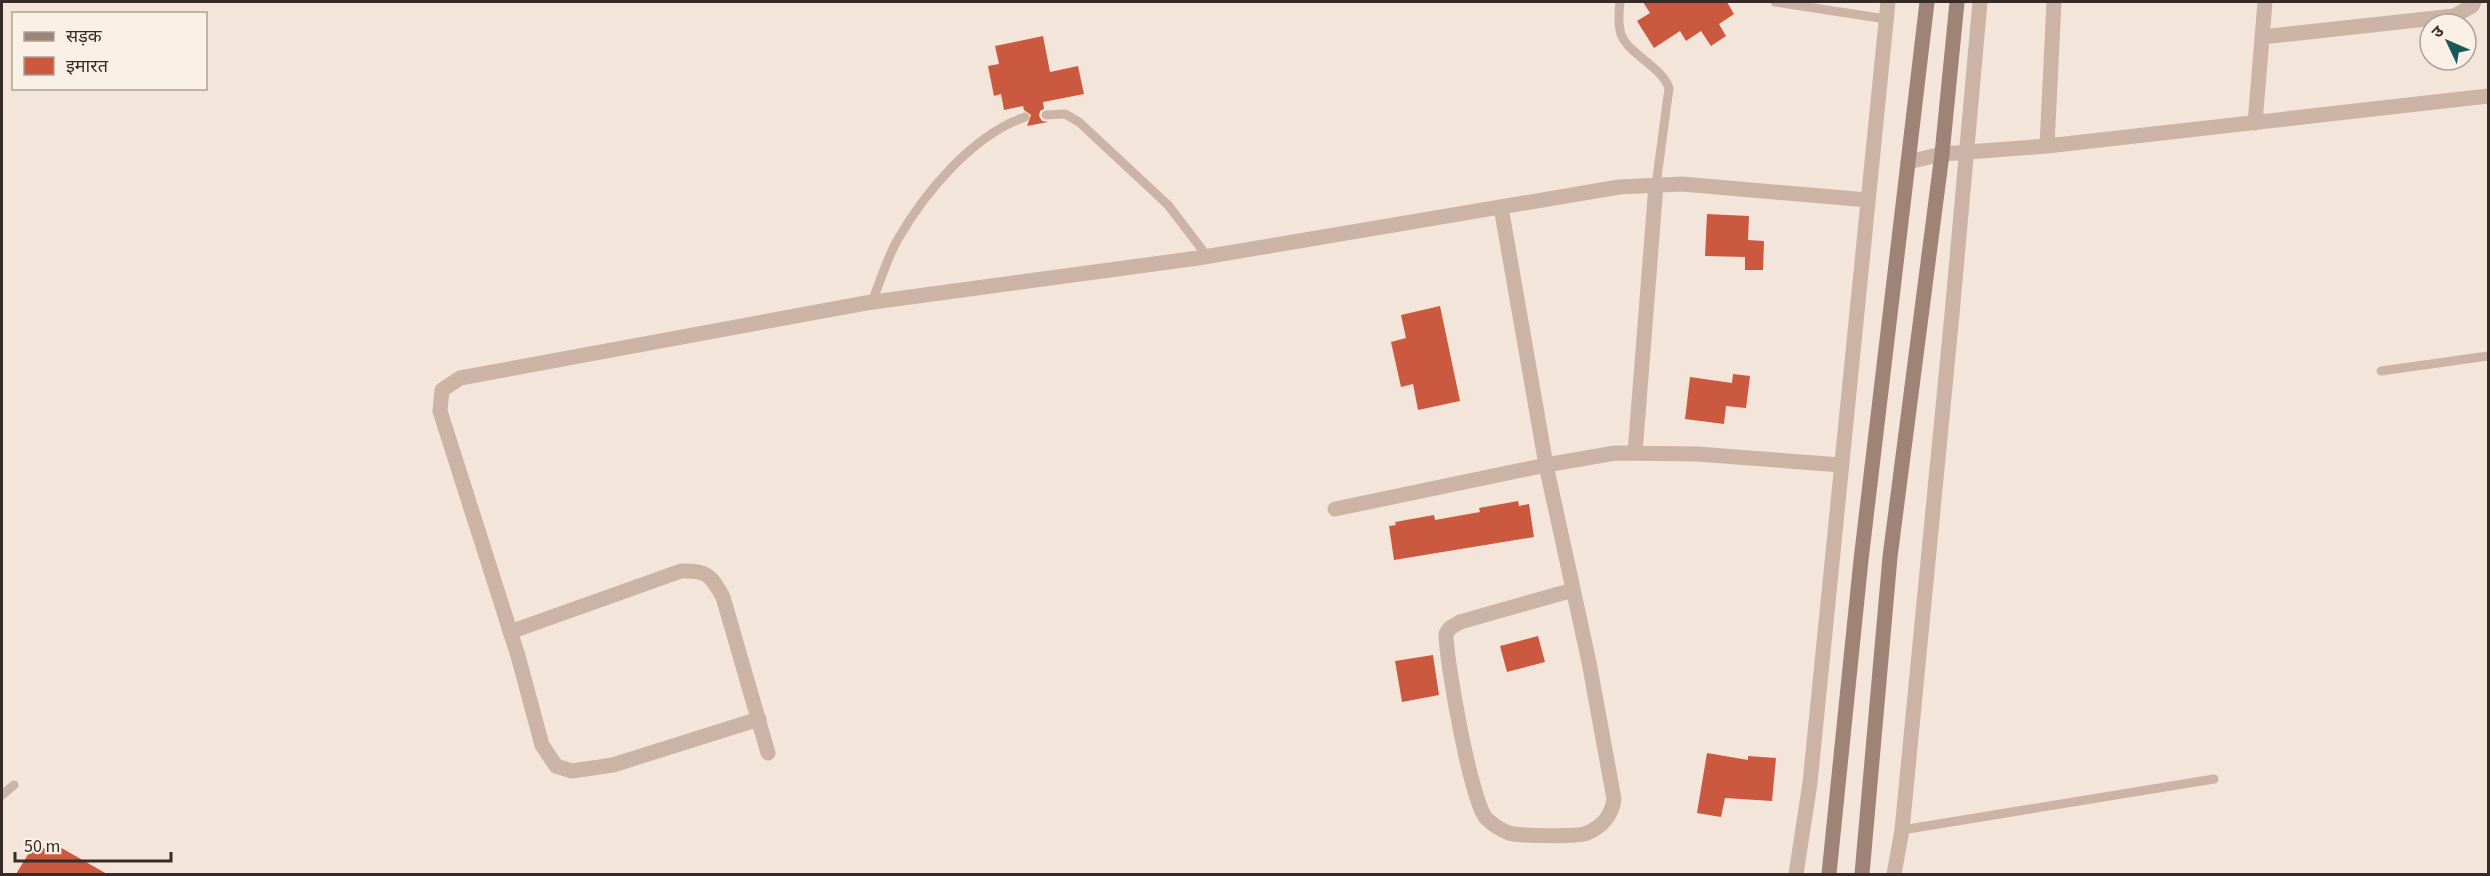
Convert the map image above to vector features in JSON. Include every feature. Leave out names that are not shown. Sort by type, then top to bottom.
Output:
[{"type":"street","points":[[1796,874],[1810,783],[1888,2]]},
{"type":"street","points":[[1829,874],[1861,560],[1927,2]]},
{"type":"street","points":[[1862,874],[1890,557],[1942,154],[1957,2]]},
{"type":"street","points":[[1894,874],[1902,830],[1980,2]]},
{"type":"street","points":[[2047,146],[2054,2]]},
{"type":"street","points":[[2255,123],[2265,2]]},
{"type":"street","points":[[2262,37],[2454,16],[2472,6],[2474,2]]},
{"type":"street","points":[[1908,162],[1942,154],[2047,146],[2488,96]]},
{"type":"street","points":[[759,720],[612,765],[572,771],[556,766],[542,746],[510,632],[440,411],[442,390],[460,378],[872,303],[1207,256],[1619,187],[1682,184],[1868,200]]},
{"type":"street","points":[[1635,453],[1656,185]]},
{"type":"street","points":[[1501,207],[1546,465],[1573,590],[1614,799],[1613,810],[1606,820],[1586,834],[1511,833],[1495,826],[1485,817],[1476,801],[1462,736],[1446,634],[1450,628],[1460,622],[1573,590]]},
{"type":"street","points":[[1335,509],[1615,453],[1697,454],[1841,465]]},
{"type":"street","points":[[510,632],[681,571],[698,571],[711,577],[723,597],[768,753]]},
{"type":"lane","points":[[1620,2],[1620,32],[1626,42],[1662,75],[1669,88],[1656,185]]},
{"type":"lane","points":[[1776,2],[1886,19]]},
{"type":"lane","points":[[1046,115],[1065,114],[1079,122],[1168,205],[1207,256]]},
{"type":"lane","points":[[872,303],[897,240],[941,179],[983,140],[1010,122],[1025,117]]},
{"type":"lane","points":[[2381,371],[2488,356]]},
{"type":"lane","points":[[1902,830],[2214,779]]},
{"type":"lane","points":[[2,795],[14,785]]},
{"type":"building","points":[[1643,2],[1727,2],[1734,14],[1719,24],[1726,36],[1711,46],[1701,31],[1686,41],[1680,31],[1654,48],[1637,21],[1650,13]]},
{"type":"building","points":[[1043,36],[1050,72],[1078,66],[1084,94],[1043,102],[1044,109],[1040,111],[1039,116],[1042,121],[1048,122],[1027,126],[1031,115],[1024,110],[1023,106],[1004,110],[1001,94],[994,96],[988,66],[999,64],[995,46]]},
{"type":"building","points":[[1707,214],[1749,216],[1748,240],[1764,241],[1763,270],[1745,270],[1745,257],[1705,256]]},
{"type":"building","points":[[1440,306],[1460,401],[1418,410],[1413,384],[1401,387],[1391,342],[1406,338],[1401,315]]},
{"type":"building","points":[[1733,374],[1750,376],[1746,408],[1726,406],[1724,424],[1685,419],[1690,377],[1732,383]]},
{"type":"building","points":[[1518,501],[1519,506],[1529,504],[1534,537],[1394,560],[1389,526],[1396,525],[1395,522],[1434,515],[1435,520],[1480,512],[1479,508]]},
{"type":"building","points":[[1538,636],[1545,662],[1507,672],[1500,646]]},
{"type":"building","points":[[1433,655],[1439,695],[1402,702],[1395,661]]},
{"type":"building","points":[[1707,753],[1748,760],[1748,756],[1776,758],[1772,801],[1725,798],[1721,817],[1697,813]]},
{"type":"building","points":[[35,843],[54,854],[58,846],[107,874],[16,874]]}]
